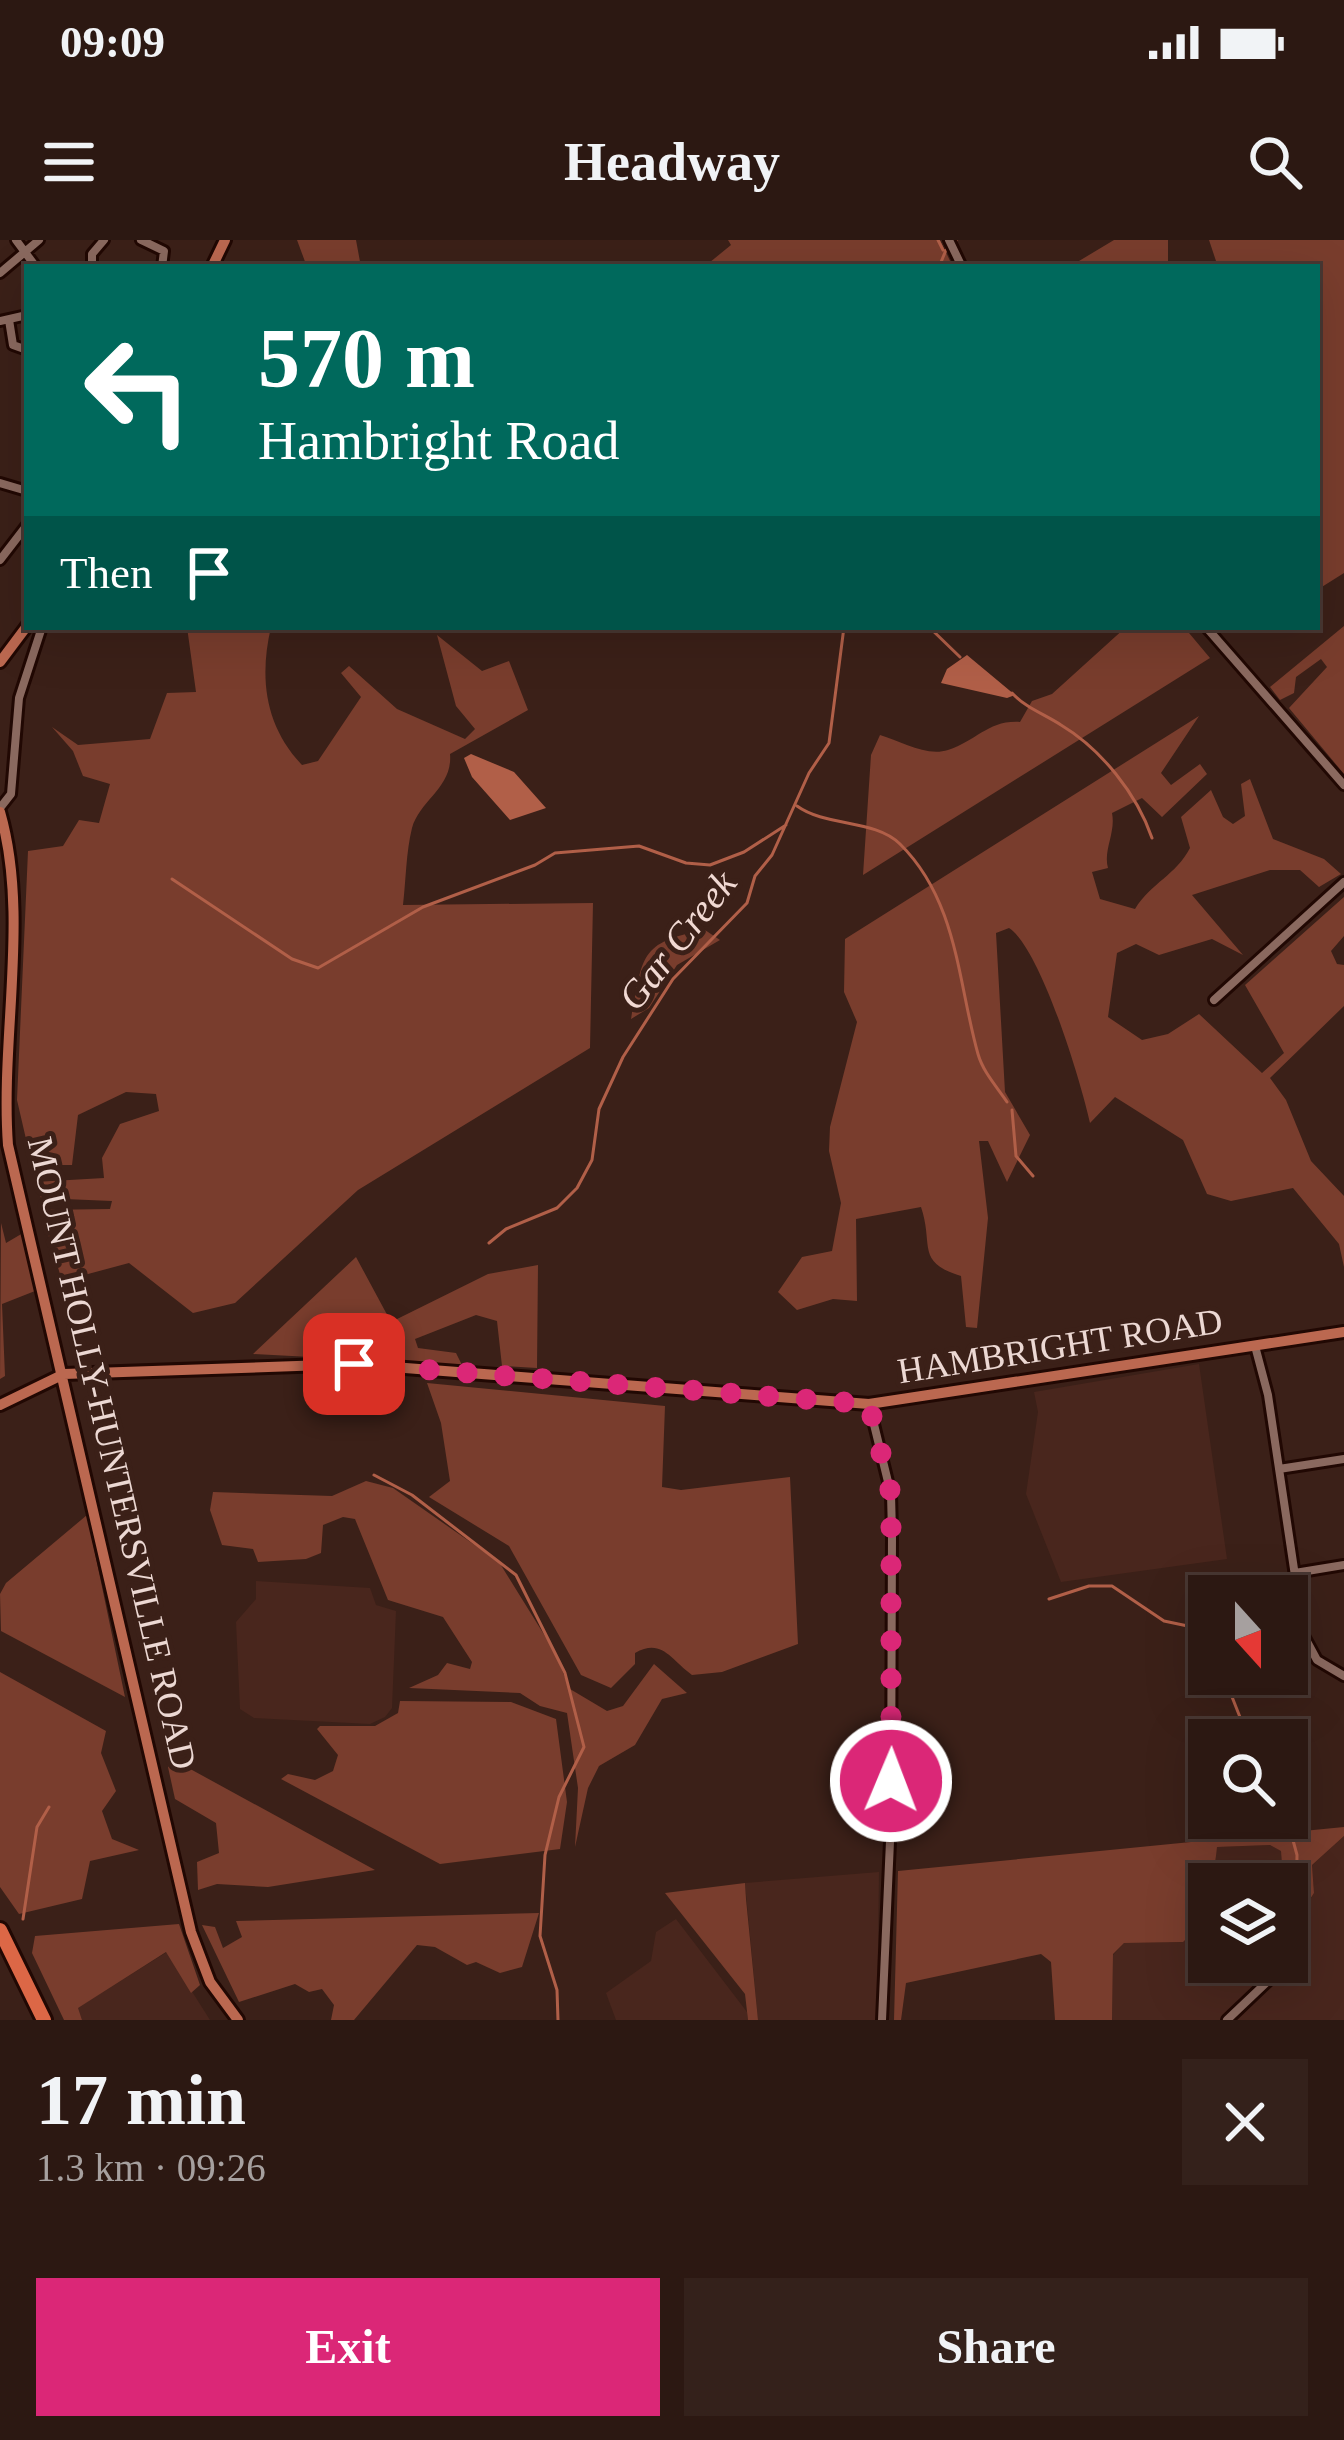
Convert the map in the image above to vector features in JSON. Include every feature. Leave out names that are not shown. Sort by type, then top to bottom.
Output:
[{"type":"highway","points":[[0,1930],[40,2020]]},
{"type":"highway","points":[[0,1944],[40,2020]]},
{"type":"main road","points":[[0,651],[24,620]]},
{"type":"main road","points":[[0,662],[24,630]]},
{"type":"main road","name":"MOUNT HOLLY-HUNTERSVILLE ROAD","points":[[0,810],[9,859],[2,1109],[191,1932],[210,1982],[238,2020]]},
{"type":"main road","name":"HAMBRIGHT ROAD","points":[[0,1405],[64,1374],[354,1364],[869,1404],[1344,1332]]},
{"type":"street","points":[[16,240],[34,264]]},
{"type":"street","points":[[0,273],[39,240]]},
{"type":"street","points":[[141,240],[164,251],[162,264]]},
{"type":"street","points":[[5,320],[13,345],[24,349]]},
{"type":"street","points":[[0,560],[24,529]]},
{"type":"street","points":[[0,810],[10,798],[19,698],[41,630]]},
{"type":"street","points":[[1208,630],[1344,784]]},
{"type":"street","points":[[1214,1000],[1344,882]]},
{"type":"street","points":[[1255,1346],[1306,1642],[1322,1664],[1344,1676]]},
{"type":"street","points":[[869,1404],[891,1494],[892,1533],[891,1819],[882,2020]]},
{"type":"street","points":[[1279,1469],[1344,1459]]},
{"type":"street","points":[[1294,1573],[1344,1565]]},
{"type":"street","points":[[1228,2020],[1266,1983]]},
{"type":"shaded area","points":[[297,240],[356,240],[360,264],[306,264]]},
{"type":"shaded area","points":[[728,240],[940,240],[952,264],[708,264],[731,245]]},
{"type":"shaded area","points":[[1114,240],[1168,240],[1168,264],[1074,264]]},
{"type":"shaded area","points":[[1209,240],[1344,240],[1344,573],[1320,588],[1320,264],[1217,264]]},
{"type":"shaded area","points":[[1344,626],[1344,774],[1289,708],[1327,667],[1321,659],[1296,677],[1294,693],[1280,700],[1270,687]]},
{"type":"shaded area","points":[[187,630],[271,630],[268,700],[280,734],[302,765],[318,761],[361,697],[341,673],[349,666],[397,709],[465,739],[475,729],[456,706],[437,635],[482,671],[509,661],[528,710],[450,754],[446,776],[412,828],[403,905],[593,903],[590,1048],[358,1190],[235,1303],[193,1313],[129,1263],[62,1281],[41,1210],[110,1209],[112,1201],[41,1198],[35,1182],[104,1178],[102,1158],[120,1124],[159,1111],[156,1094],[126,1092],[78,1115],[72,1165],[32,1165],[17,1100],[28,851],[63,846],[79,820],[99,823],[110,784],[83,776],[73,751],[52,727],[78,745],[150,739],[167,693],[196,692]]},
{"type":"shaded area","points":[[1123,630],[1187,630],[1210,658],[863,875],[871,755],[880,735],[940,752],[999,724],[1020,722],[1032,701],[1052,694]]},
{"type":"shaded area","points":[[967,655],[1015,695],[1007,698],[941,683],[947,669]]},
{"type":"shaded area","points":[[1199,716],[1161,773],[1171,785],[1200,764],[1207,774],[1162,817],[1142,798],[1112,813],[1108,868],[1092,872],[1100,899],[1135,909],[1190,848],[1181,817],[1211,790],[1223,817],[1233,824],[1245,816],[1241,784],[1250,779],[1273,839],[1324,859],[1341,874],[1319,887],[1300,870],[1270,870],[1192,895],[1243,955],[1212,939],[1159,955],[1136,944],[1117,953],[1108,1017],[1142,1040],[1168,1034],[1199,1014],[1262,1073],[1284,1053],[1245,985],[1344,897],[1344,936],[1331,951],[1337,964],[1344,965],[1344,1006],[1270,1078],[1286,1100],[1311,1161],[1344,1196],[1344,1267],[1339,1244],[1293,1188],[1231,1201],[1207,1194],[1183,1140],[1115,1097],[1090,1123],[1046,988],[1009,928],[996,933],[1005,1092],[1030,1135],[1007,1182],[988,1141],[979,1141],[988,1218],[977,1328],[966,1327],[961,1276],[932,1258],[921,1207],[856,1219],[857,1301],[833,1299],[797,1310],[778,1292],[802,1257],[832,1251],[841,1203],[829,1151],[830,1127],[857,1022],[844,992],[845,939]]},
{"type":"shaded area","points":[[471,754],[514,772],[546,808],[510,820],[472,777],[464,758]]},
{"type":"shaded area","points":[[705,930],[720,940],[677,965],[649,1008],[631,1019],[647,956],[667,940]]},
{"type":"shaded area","points":[[1,1223],[6,1243],[23,1233],[35,1291],[2,1304],[5,1376],[0,1379]]},
{"type":"shaded area","points":[[356,1257],[391,1322],[488,1274],[538,1265],[537,1368],[502,1366],[497,1321],[476,1315],[415,1339],[418,1348],[456,1353],[462,1365],[253,1354]]},
{"type":"shaded area","points":[[1199,1364],[1227,1559],[1061,1582],[1026,1494],[1038,1412],[1034,1392]]},
{"type":"shaded area","points":[[427,1383],[665,1406],[662,1487],[681,1490],[790,1477],[798,1644],[722,1672],[692,1675],[665,1652],[644,1649],[635,1653],[635,1664],[611,1688],[581,1675],[509,1546],[429,1497],[450,1481],[441,1423]]},
{"type":"shaded area","points":[[366,1481],[393,1488],[499,1562],[553,1649],[570,1689],[607,1711],[623,1706],[654,1664],[687,1693],[662,1699],[635,1745],[599,1766],[588,1788],[575,1847],[578,1788],[567,1713],[540,1706],[520,1693],[409,1688],[438,1675],[447,1663],[470,1669],[472,1662],[443,1617],[388,1600],[355,1519],[343,1517],[323,1525],[321,1553],[306,1559],[258,1562],[253,1549],[222,1545],[210,1510],[213,1492],[332,1496]]},
{"type":"shaded area","points":[[87,1515],[125,1697],[1,1631],[0,1594],[6,1583]]},
{"type":"shaded area","points":[[256,1581],[370,1588],[376,1605],[396,1611],[392,1708],[385,1717],[370,1724],[254,1718],[240,1709],[236,1622],[256,1599]]},
{"type":"shaded area","points":[[0,1672],[106,1731],[101,1753],[116,1791],[102,1811],[112,1839],[139,1850],[90,1861],[82,1899],[19,1914],[0,1887]]},
{"type":"shaded area","points":[[400,1701],[511,1702],[556,1719],[567,1802],[560,1849],[440,1864],[281,1779],[288,1774],[315,1780],[333,1771],[338,1755],[317,1729],[320,1726],[375,1726],[398,1713]]},
{"type":"shaded area","points":[[172,1759],[375,1870],[268,1887],[217,1884],[198,1890],[197,1862],[219,1853],[216,1823],[175,1799],[168,1767]]},
{"type":"shaded area","points":[[1344,1827],[1344,1836],[1312,1865],[1314,1893],[1308,1902],[1308,1863],[1282,1863],[1281,1851],[1270,1845],[1217,1847],[1215,1863],[1188,1863],[1188,1937],[1183,1942],[1124,1943],[1113,1954],[1112,2020],[1055,2020],[1051,1962],[1041,1954],[906,1983],[901,2020],[894,2020],[898,1871],[1222,1839],[1308,1839],[1308,1831]]},
{"type":"shaded area","points":[[1344,1836],[1344,2020],[1112,2020],[1113,1955],[1124,1943],[1182,1942],[1188,1936],[1188,1983],[1308,1983],[1312,1865]]},
{"type":"shaded area","points":[[1270,1845],[1282,1851],[1282,1863],[1216,1863],[1216,1847]]},
{"type":"shaded area","points":[[879,1872],[877,2020],[758,2020],[745,1883]]},
{"type":"shaded area","points":[[745,1883],[758,2020],[748,2020],[745,1994],[665,1893]]},
{"type":"shaded area","points":[[539,1913],[522,1967],[500,1973],[476,1962],[467,1965],[435,1947],[417,1945],[354,2020],[331,2020],[334,2005],[322,1989],[309,1992],[295,1984],[239,2002],[202,1925],[215,1927],[223,1948],[242,1937],[236,1921]]},
{"type":"shaded area","points":[[676,1919],[747,2012],[748,2020],[616,2020],[606,1993],[651,1961],[656,1932]]},
{"type":"shaded area","points":[[179,1924],[200,1985],[191,1993],[166,1952],[78,2008],[82,2020],[64,2020],[32,1953],[35,1936]]},
{"type":"shaded area","points":[[167,1952],[210,2020],[82,2020],[77,2008]]},
{"type":"waterway","points":[[938,240],[943,250]]},
{"type":"waterway","name":"Gar Creek","points":[[940,264],[946,250]]},
{"type":"waterway","name":"Gar Creek","points":[[489,1243],[506,1229],[557,1208],[577,1188],[592,1160],[599,1109],[623,1057],[673,979],[747,903],[755,876],[772,855],[809,773],[829,743],[844,630]]},
{"type":"waterway","points":[[932,630],[960,657]]},
{"type":"waterway","points":[[1012,693],[1076,735],[1103,760],[1127,789],[1152,838]]},
{"type":"waterway","points":[[797,806],[890,836],[919,867],[945,917],[980,1061],[1007,1102]]},
{"type":"waterway","points":[[172,879],[292,959],[318,968],[423,907],[555,853],[639,846],[686,863],[710,865],[744,852],[786,825]]},
{"type":"waterway","points":[[1012,1110],[1016,1156],[1033,1176]]},
{"type":"waterway","points":[[374,1475],[412,1495],[516,1575],[565,1673],[584,1747],[559,1797],[545,1855],[540,1936],[557,1990],[558,2020]]},
{"type":"waterway","points":[[1049,1599],[1089,1586],[1112,1586],[1164,1621],[1188,1626]]},
{"type":"waterway","points":[[1231,1695],[1241,1719]]},
{"type":"waterway","points":[[23,1919],[37,1827],[49,1807]]},
{"type":"waterway","points":[[1293,1839],[1297,1863]]},
{"type":"route","points":[[354,1364],[869,1404],[891,1494],[891,1781]]}]
